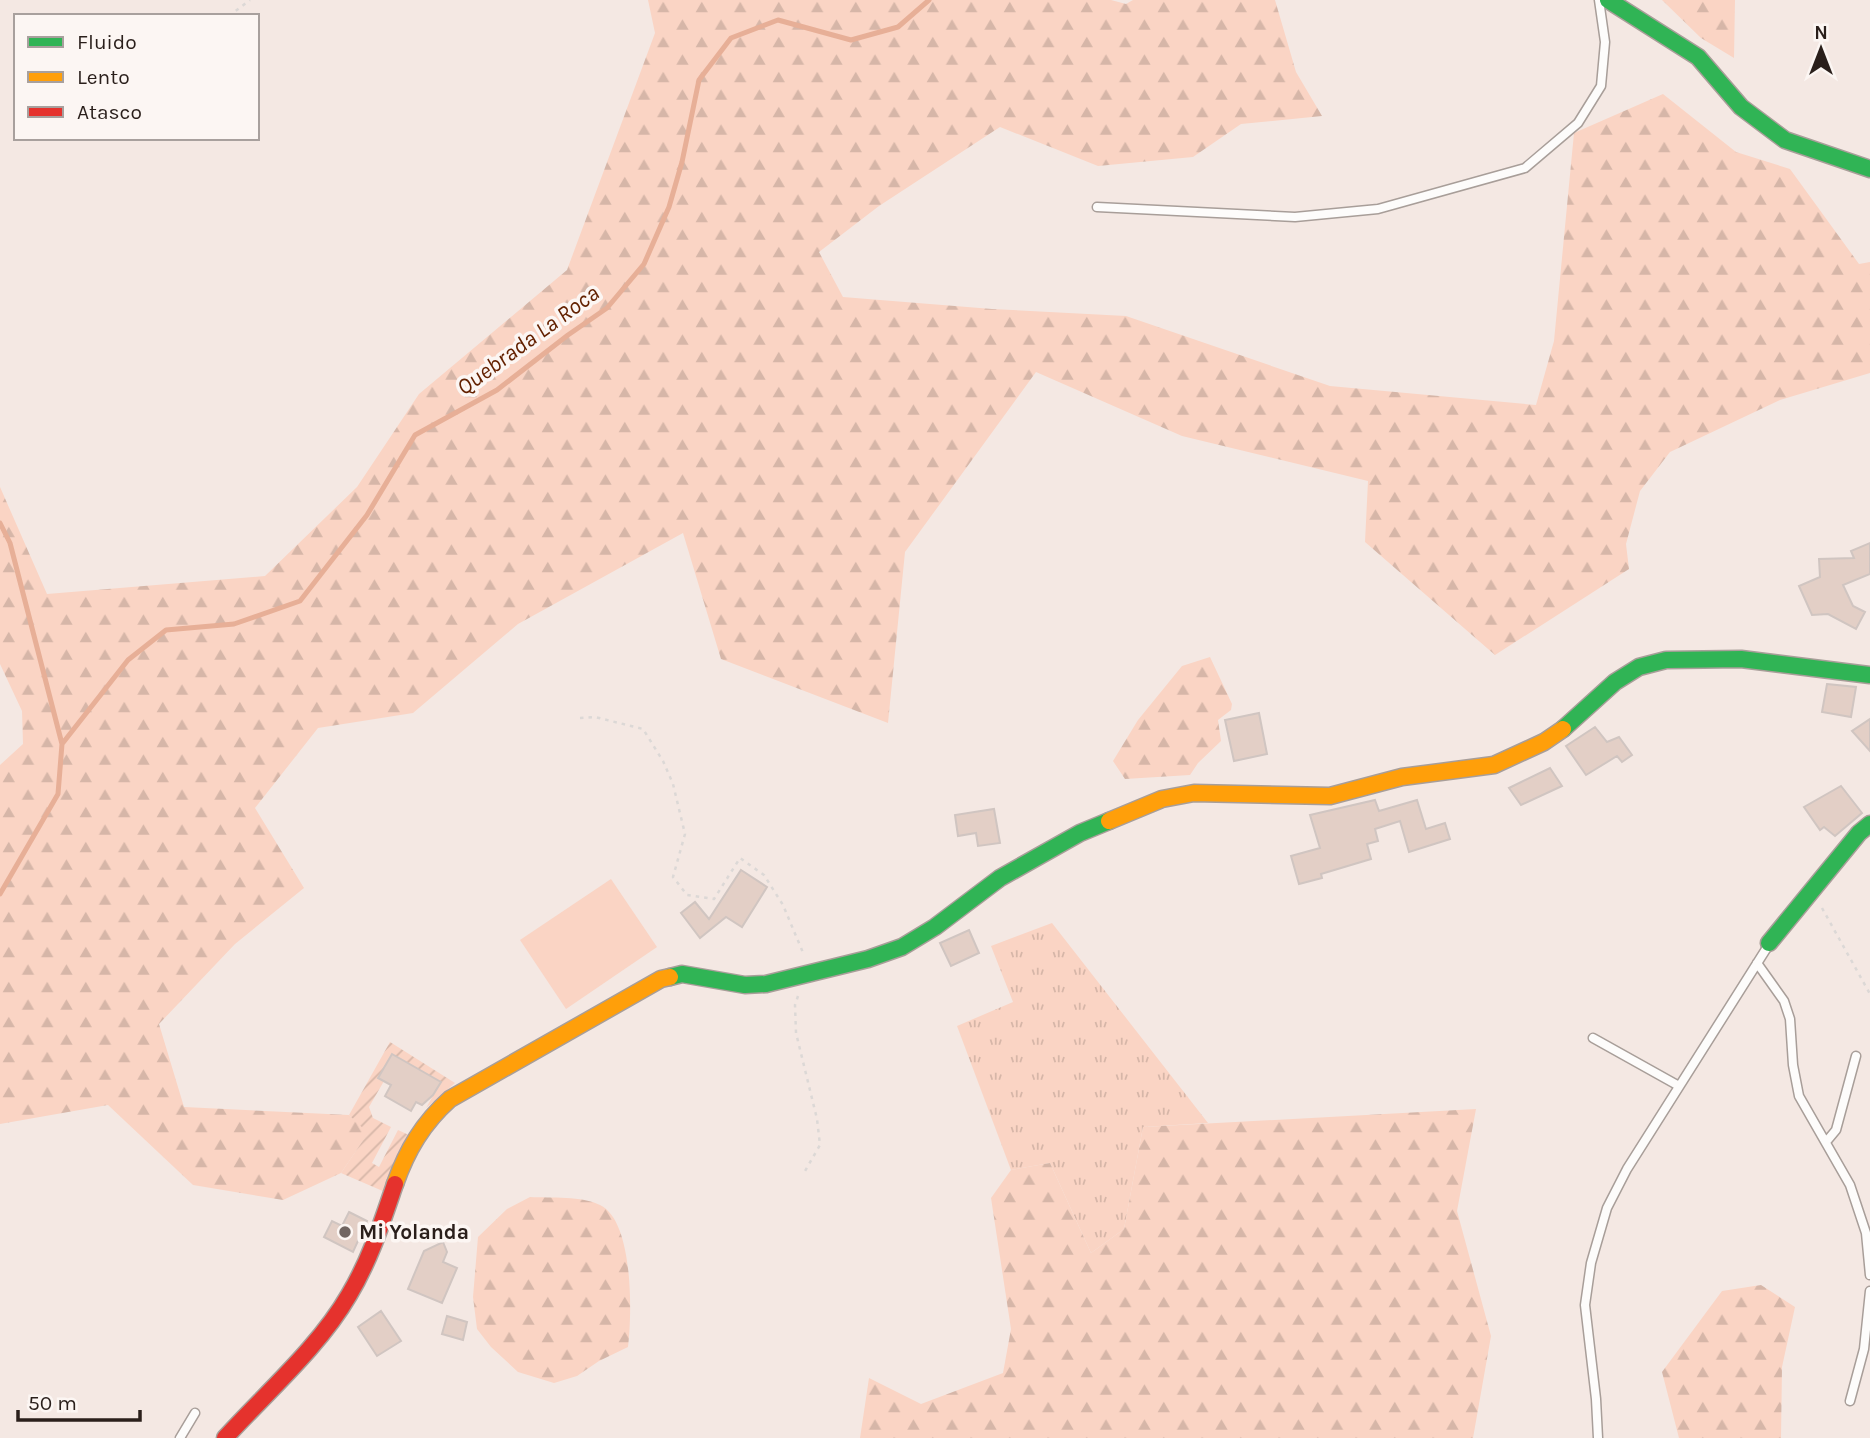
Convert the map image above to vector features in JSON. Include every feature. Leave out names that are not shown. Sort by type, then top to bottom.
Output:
[{"type":"street","points":[[1608,0],[1698,57],[1741,107],[1785,140],[1870,169]]},
{"type":"street","points":[[225,1438],[320,1336],[348,1297],[369,1258],[403,1162],[430,1118],[450,1099],[661,979],[682,974],[756,984],[868,959],[902,947],[935,927],[1000,878],[1040,855],[1080,833],[1162,799],[1214,792],[1330,796],[1355,792],[1402,777],[1494,765],[1544,742],[1571,723],[1615,682],[1639,667],[1666,660],[1741,659],[1870,675]]},
{"type":"street","points":[[1769,943],[1859,833],[1870,824]]},
{"type":"lane","points":[[1097,207],[1295,217],[1378,209],[1525,168],[1578,122],[1601,86],[1605,42],[1599,0]]},
{"type":"lane","points":[[1598,1438],[1585,1305],[1591,1264],[1607,1209],[1627,1170],[1769,943]]},
{"type":"lane","points":[[1757,963],[1783,1001],[1790,1019],[1793,1065],[1799,1096],[1850,1185],[1866,1233],[1870,1275]]},
{"type":"lane","points":[[1593,1038],[1679,1086]]},
{"type":"lane","points":[[1826,1142],[1836,1130],[1856,1056]]},
{"type":"lane","points":[[1850,1401],[1864,1349],[1870,1291]]},
{"type":"lane","points":[[180,1438],[195,1413]]},
{"type":"path","points":[[232,14],[250,0]]},
{"type":"path","points":[[580,718],[595,717],[643,729],[663,761],[673,784],[685,834],[673,877],[687,895],[714,900],[740,858],[764,875],[783,905],[810,973],[800,989],[795,1005],[796,1033],[817,1119],[820,1145],[805,1171]]},
{"type":"path","points":[[1817,884],[1823,912],[1870,994]]},
{"type":"green space","points":[[648,0],[1111,0],[1126,4],[1133,0],[1275,0],[1296,72],[1322,116],[1241,124],[1193,157],[1098,166],[1000,127],[879,206],[819,252],[843,297],[1126,316],[1330,386],[1536,405],[1554,341],[1574,133],[1663,94],[1736,152],[1790,169],[1859,264],[1870,262],[1870,373],[1780,400],[1670,452],[1640,491],[1626,544],[1629,569],[1495,655],[1365,542],[1368,481],[1182,436],[1036,372],[905,552],[888,723],[721,659],[683,533],[518,624],[413,713],[318,728],[255,808],[304,888],[235,944],[159,1024],[184,1107],[349,1115],[369,1132],[341,1173],[283,1200],[193,1185],[108,1105],[0,1124],[0,765],[23,744],[22,711],[0,664],[0,487],[47,594],[265,576],[357,487],[419,394],[567,270],[655,33]]},
{"type":"green space","points":[[1662,0],[1735,0],[1734,58],[1701,38]]},
{"type":"green space","points":[[1210,657],[1232,704],[1231,710],[1218,720],[1221,741],[1198,763],[1190,775],[1125,779],[1113,761],[1138,720],[1182,666]]},
{"type":"green space","points":[[611,879],[657,947],[566,1009],[520,940]]},
{"type":"green space","points":[[1052,923],[1208,1123],[1143,1127],[1124,1229],[1091,1253],[1050,1163],[1011,1170],[957,1026],[1013,1002],[991,946]]},
{"type":"green space","points":[[390,1042],[455,1083],[426,1108],[441,1082],[384,1081],[369,1107],[373,1118],[391,1127],[372,1163],[379,1167],[398,1130],[411,1136],[385,1192],[341,1173],[368,1133],[349,1115]]},
{"type":"green space","points":[[1476,1109],[1457,1211],[1491,1336],[1473,1438],[860,1438],[869,1378],[921,1404],[1003,1373],[1011,1329],[991,1198],[1011,1170],[1050,1163],[1091,1253],[1124,1229],[1143,1127]]},
{"type":"green space","points":[[530,1197],[575,1199],[600,1205],[611,1214],[619,1229],[628,1270],[628,1347],[599,1361],[577,1376],[554,1383],[518,1372],[491,1347],[477,1329],[473,1297],[478,1237],[507,1209]]},
{"type":"green space","points":[[1761,1285],[1795,1307],[1782,1367],[1781,1438],[1679,1438],[1662,1372],[1722,1291]]},
{"type":"building","points":[[1870,543],[1870,574],[1843,585],[1853,606],[1865,612],[1856,629],[1828,614],[1812,615],[1799,586],[1820,577],[1819,559],[1854,558],[1851,551]]},
{"type":"building","points":[[1827,684],[1856,687],[1851,717],[1822,712]]},
{"type":"building","points":[[1259,713],[1267,754],[1234,761],[1225,720]]},
{"type":"building","points":[[1870,719],[1870,751],[1852,731]]},
{"type":"building","points":[[1595,727],[1607,742],[1619,737],[1632,755],[1622,762],[1617,756],[1586,775],[1566,746]]},
{"type":"building","points":[[1550,768],[1562,786],[1521,805],[1509,788]]},
{"type":"building","points":[[1841,786],[1862,813],[1835,836],[1824,827],[1820,830],[1804,807]]},
{"type":"building","points":[[1375,800],[1379,811],[1417,800],[1426,829],[1445,823],[1450,839],[1409,852],[1400,821],[1375,829],[1378,841],[1367,844],[1371,859],[1321,874],[1322,878],[1299,884],[1291,856],[1320,848],[1310,815]]},
{"type":"building","points":[[994,809],[1000,843],[978,846],[976,833],[958,836],[955,815]]},
{"type":"building","points":[[741,870],[767,887],[742,927],[726,917],[700,938],[681,913],[695,902],[709,919]]},
{"type":"building","points":[[969,930],[979,953],[951,966],[940,943]]},
{"type":"building","points":[[392,1054],[441,1082],[433,1095],[422,1105],[416,1102],[411,1111],[385,1096],[391,1085],[378,1078]]},
{"type":"building","name":"Mi Yolanda","points":[[349,1212],[367,1221],[353,1252],[324,1237],[332,1221],[342,1226]]},
{"type":"building","points":[[443,1242],[447,1252],[443,1262],[457,1268],[442,1303],[408,1289],[424,1251]]},
{"type":"building","points":[[381,1311],[401,1341],[377,1356],[358,1327]]},
{"type":"building","points":[[447,1316],[467,1322],[463,1340],[442,1334]]},
{"type":"waterway","name":"Quebrada La Roca","points":[[62,744],[128,660],[166,630],[234,624],[300,601],[367,515],[415,435],[497,390],[607,308],[644,264],[669,207],[682,162],[699,80],[731,38],[778,20],[851,40],[898,27],[929,0]]},
{"type":"waterway","points":[[0,523],[10,543],[62,744],[58,794],[0,894]]},
{"type":"traffic: fast","points":[[1608,0],[1698,57],[1741,107],[1785,140],[1870,169]]},
{"type":"traffic: fast","points":[[1563,729],[1615,682],[1639,667],[1666,660],[1741,659],[1870,675]]},
{"type":"traffic: fast","points":[[670,977],[682,974],[745,985],[766,984],[868,959],[902,947],[935,927],[1000,878],[1080,833],[1109,821]]},
{"type":"traffic: fast","points":[[1769,943],[1859,833],[1870,824]]},
{"type":"traffic: slow","points":[[1109,821],[1162,799],[1194,793],[1330,796],[1402,777],[1494,765],[1544,742],[1563,729]]},
{"type":"traffic: slow","points":[[395,1184],[417,1138],[450,1099],[661,979],[670,977]]},
{"type":"traffic: jam","points":[[225,1438],[307,1351],[337,1314],[369,1255],[395,1184]]},
{"type":"place","name":"Mi Yolanda","points":[[345,1232]]}]
